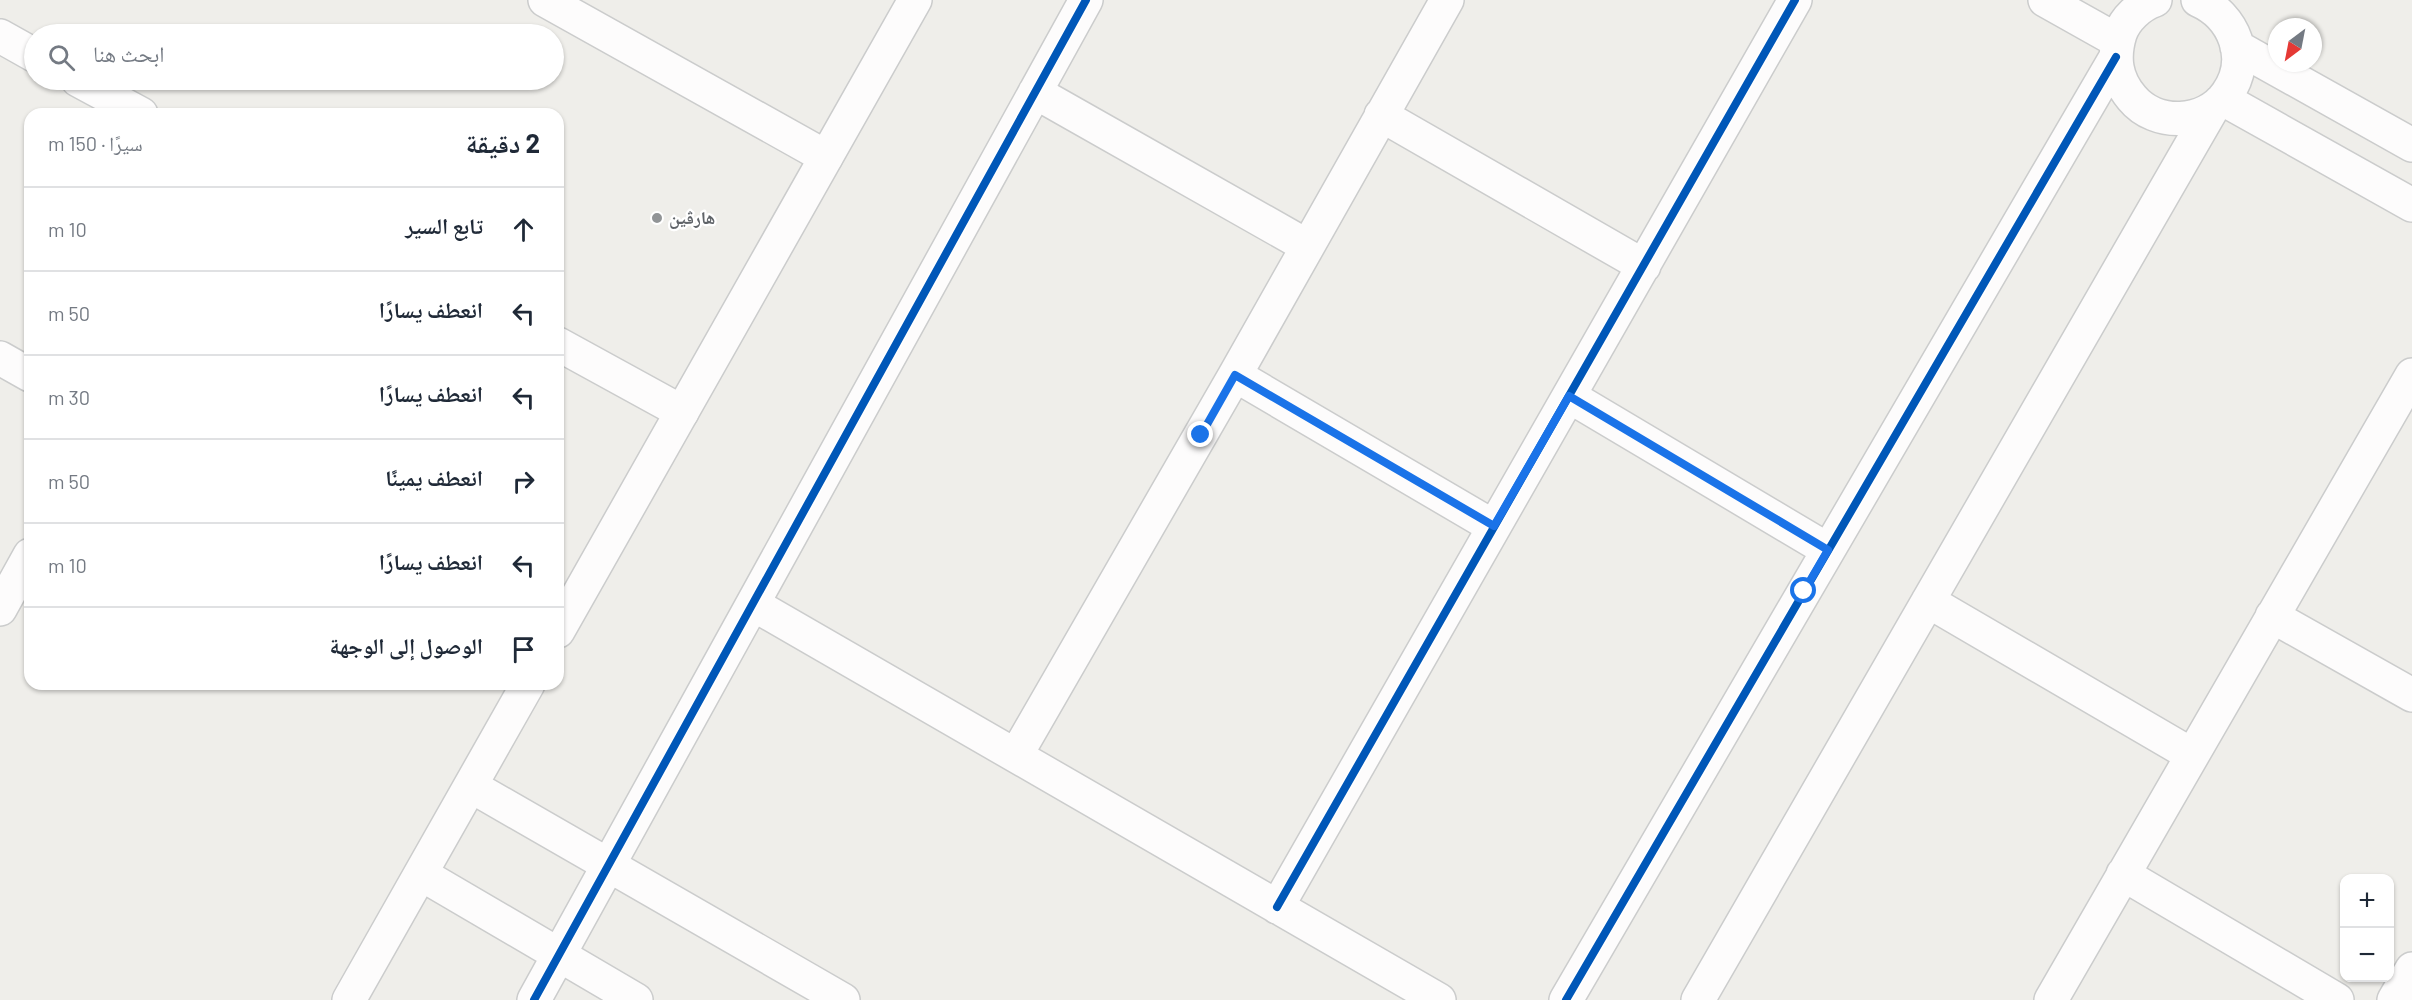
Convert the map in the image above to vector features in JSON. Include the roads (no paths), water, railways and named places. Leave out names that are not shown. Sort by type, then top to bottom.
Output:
[{"type":"street","points":[[545,0],[826,157]]},
{"type":"street","points":[[564,620],[915,0]]},
{"type":"street","points":[[534,1000],[1086,0]]},
{"type":"street","points":[[1016,755],[1235,375],[1447,0]]},
{"type":"street","points":[[1277,907],[1795,0]]},
{"type":"street","points":[[2045,0],[2117,49]]},
{"type":"street","points":[[2152,0],[2134,12],[2122,29],[2117,49],[2116,69],[2124,88],[2137,104],[2154,115],[2174,120],[2194,117],[2217,104]]},
{"type":"street","points":[[1698,1000],[2217,104],[2236,77],[2239,57],[2236,37],[2226,20],[2211,6],[2198,0]]},
{"type":"street","points":[[0,36],[24,49]]},
{"type":"street","points":[[2238,47],[2412,145]]},
{"type":"street","points":[[1566,1000],[2117,49]]},
{"type":"street","points":[[97,90],[130,108]]},
{"type":"street","points":[[1035,92],[1306,246]]},
{"type":"street","points":[[2217,104],[2412,205]]},
{"type":"street","points":[[1381,115],[1644,266]]},
{"type":"street","points":[[564,347],[682,412]]},
{"type":"street","points":[[0,358],[24,372]]},
{"type":"street","points":[[1235,375],[1494,526]]},
{"type":"street","points":[[2051,1000],[2412,375]]},
{"type":"street","points":[[1569,396],[1828,550]]},
{"type":"street","points":[[0,609],[24,566]]},
{"type":"street","points":[[1928,601],[2192,755]]},
{"type":"street","points":[[753,604],[1439,1000]]},
{"type":"street","points":[[2272,616],[2412,695]]},
{"type":"street","points":[[349,1000],[525,690]]},
{"type":"street","points":[[471,786],[843,1000]]},
{"type":"street","points":[[421,874],[636,1000]]},
{"type":"street","points":[[2123,874],[2337,1000]]},
{"type":"street","points":[[2394,1000],[2412,969]]},
{"type":"place","name":"هارڤين","points":[[657,218]]}]
